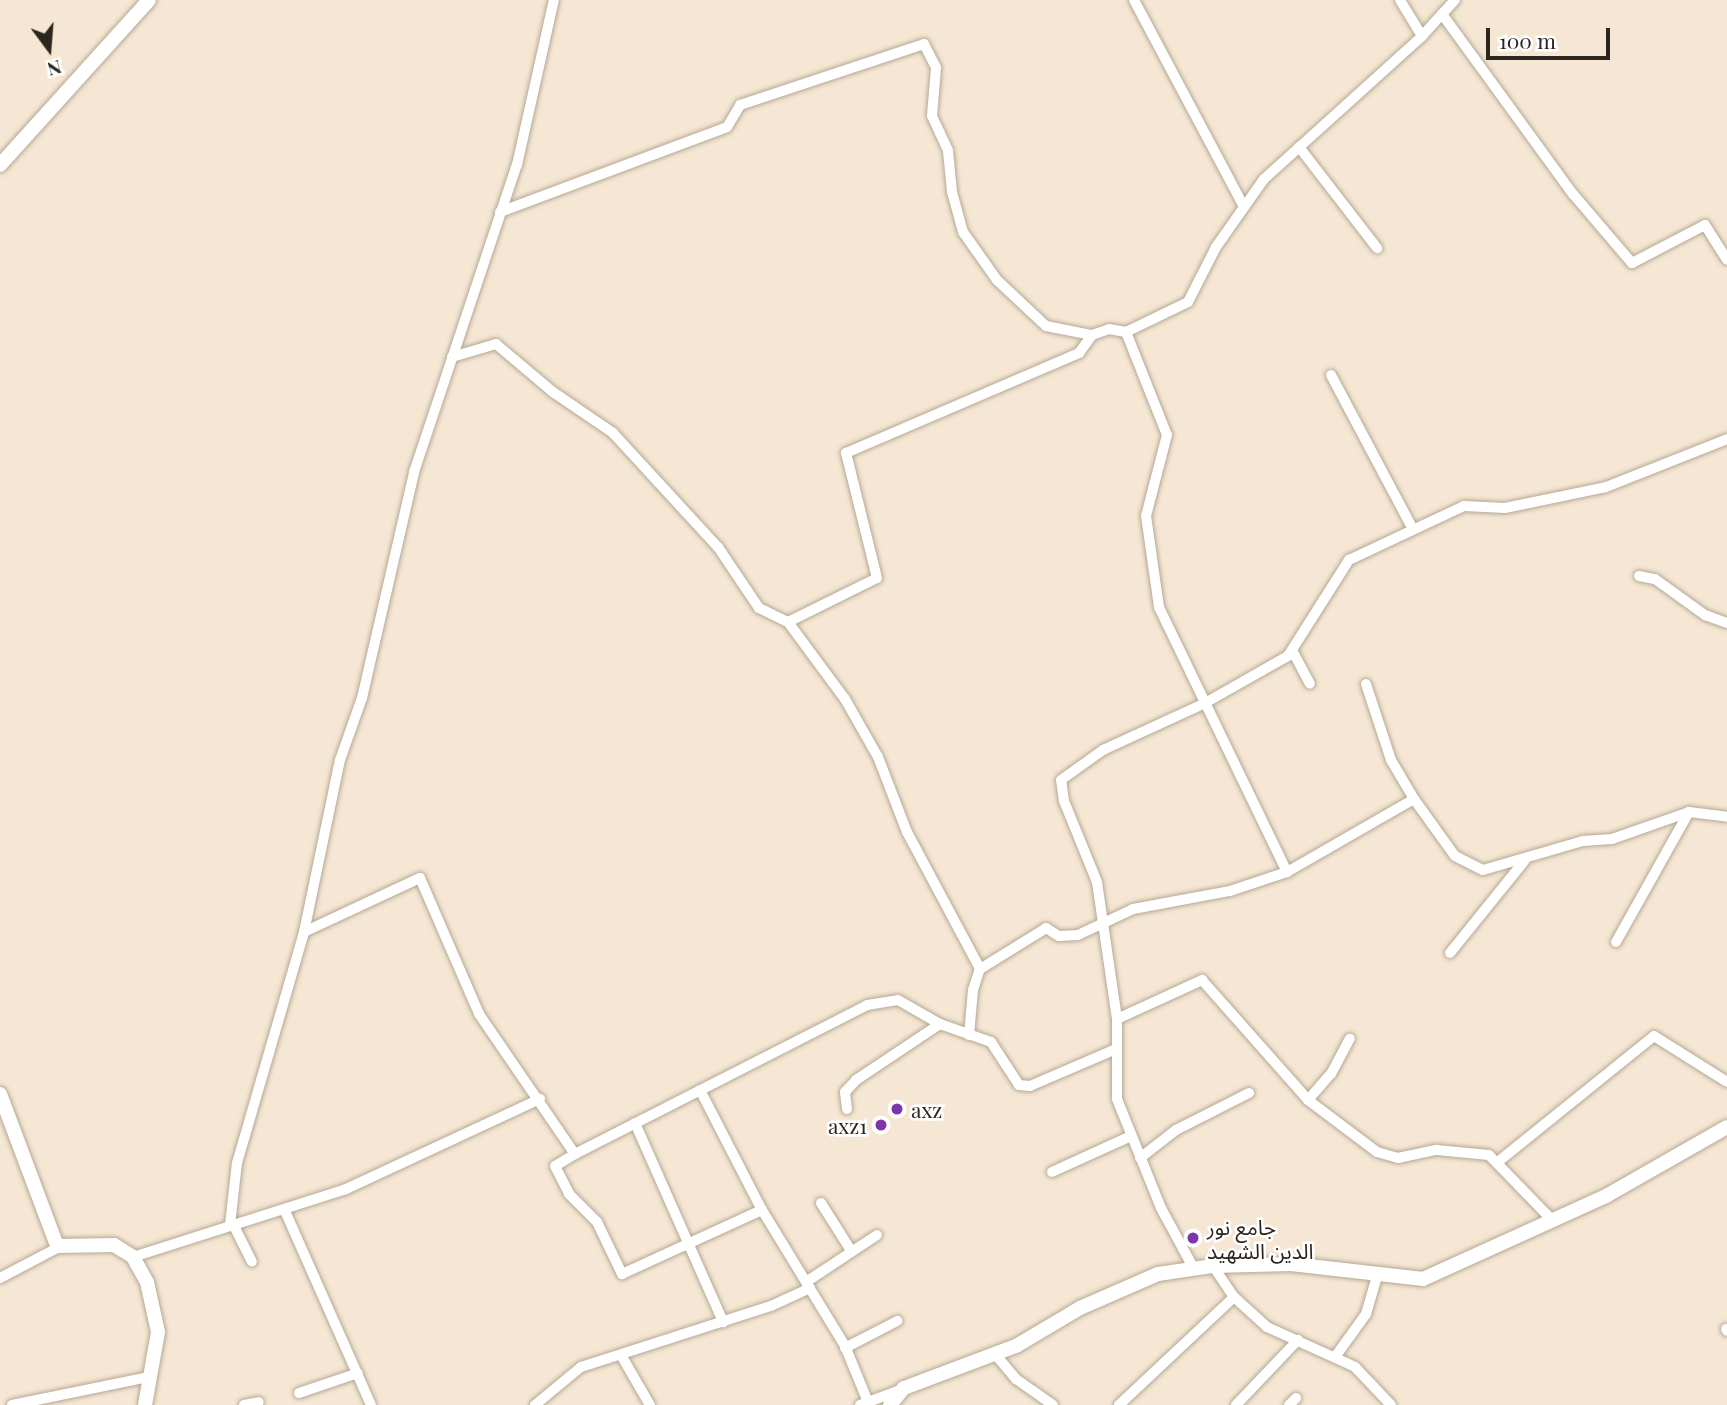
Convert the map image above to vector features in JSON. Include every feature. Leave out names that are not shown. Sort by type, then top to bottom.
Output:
[{"type":"street","points":[[0,166],[149,0]]},
{"type":"street","points":[[252,1262],[231,1224],[237,1163],[304,932],[340,760],[362,698],[414,472],[517,165],[554,0]]},
{"type":"street","points":[[1133,0],[1244,207]]},
{"type":"street","points":[[1400,0],[1422,36]]},
{"type":"street","points":[[500,212],[727,127],[740,106],[924,44],[936,68],[932,116],[948,151],[963,232],[997,280],[1046,326],[1093,335],[1109,329],[1126,331],[1188,302],[1216,247],[1264,179],[1422,36],[1455,0]]},
{"type":"street","points":[[1442,14],[1573,194],[1632,263],[1705,225],[1727,260]]},
{"type":"street","points":[[1299,146],[1377,248]]},
{"type":"street","points":[[1126,331],[1167,436],[1146,516],[1159,607],[1287,872]]},
{"type":"street","points":[[788,622],[877,578],[846,453],[1079,353],[1093,335]]},
{"type":"street","points":[[452,357],[496,344],[553,392],[613,433],[718,547],[759,608],[788,622],[845,699],[878,757],[907,832],[980,969]]},
{"type":"street","points":[[1331,375],[1413,529]]},
{"type":"street","points":[[1194,1269],[1139,1158],[1117,1099],[1117,1019],[1097,881],[1064,801],[1061,780],[1103,750],[1205,703],[1292,650],[1349,559],[1464,506],[1505,508],[1606,487],[1727,439]]},
{"type":"street","points":[[1639,576],[1655,579],[1705,615],[1727,622]]},
{"type":"street","points":[[1292,650],[1310,684]]},
{"type":"street","points":[[1366,684],[1391,760],[1414,799],[1455,856],[1483,870],[1583,841],[1612,839],[1689,812],[1727,817]]},
{"type":"street","points":[[969,1035],[972,990],[980,969],[1046,929],[1059,936],[1078,934],[1133,909],[1230,891],[1287,872],[1414,799]]},
{"type":"street","points":[[1616,942],[1689,812]]},
{"type":"street","points":[[1450,953],[1525,859]]},
{"type":"street","points":[[304,932],[420,878],[479,1014],[540,1099],[575,1154]]},
{"type":"street","points":[[1117,1019],[1202,980],[1308,1100],[1387,1157],[1478,1151],[1499,1161],[1553,1221]]},
{"type":"street","points":[[762,1210],[622,1274],[597,1222],[569,1194],[555,1166],[635,1122],[867,1005],[898,1000],[940,1024],[991,1042],[1019,1085],[1030,1086],[1116,1049]]},
{"type":"street","points":[[847,1109],[845,1092],[856,1080],[940,1024]]},
{"type":"street","points":[[1499,1161],[1654,1036],[1727,1082]]},
{"type":"street","points":[[1308,1100],[1331,1073],[1350,1039]]},
{"type":"street","points":[[700,1090],[762,1210],[845,1348],[864,1404],[995,1354],[1080,1308],[1147,1279],[1213,1266],[1291,1264],[1423,1279],[1606,1196],[1727,1127]]},
{"type":"street","points":[[1139,1158],[1176,1130],[1249,1093]]},
{"type":"street","points":[[0,1094],[59,1247]]},
{"type":"street","points":[[133,1257],[231,1224],[285,1211],[391,1170],[540,1099]]},
{"type":"street","points":[[635,1122],[692,1244],[723,1322]]},
{"type":"street","points":[[1052,1172],[1131,1136]]},
{"type":"street","points":[[821,1203],[850,1249]]},
{"type":"street","points":[[285,1211],[371,1405]]},
{"type":"street","points":[[535,1405],[581,1367],[723,1322],[808,1285],[850,1249],[877,1235]]},
{"type":"street","points":[[0,1278],[59,1247],[105,1242],[133,1257],[156,1310],[145,1405]]},
{"type":"street","points":[[1213,1266],[1234,1297],[1267,1326],[1355,1367],[1379,1402],[1391,1405]]},
{"type":"street","points":[[1335,1357],[1366,1314],[1378,1273]]},
{"type":"street","points":[[1119,1405],[1234,1297]]},
{"type":"street","points":[[845,1348],[897,1321]]},
{"type":"street","points":[[1236,1405],[1298,1340]]},
{"type":"street","points":[[621,1354],[650,1405]]},
{"type":"street","points":[[995,1354],[1016,1379],[1053,1405]]},
{"type":"street","points":[[299,1393],[358,1373]]},
{"type":"street","points":[[12,1405],[149,1377]]},
{"type":"street","points":[[890,1405],[904,1388]]},
{"type":"street","points":[[244,1405],[259,1402]]},
{"type":"place","name":"axz","points":[[897,1109]]},
{"type":"place","name":"axz1","points":[[881,1125]]},
{"type":"place","name":"جامع نور الدين الشهيد","points":[[1193,1238]]}]
